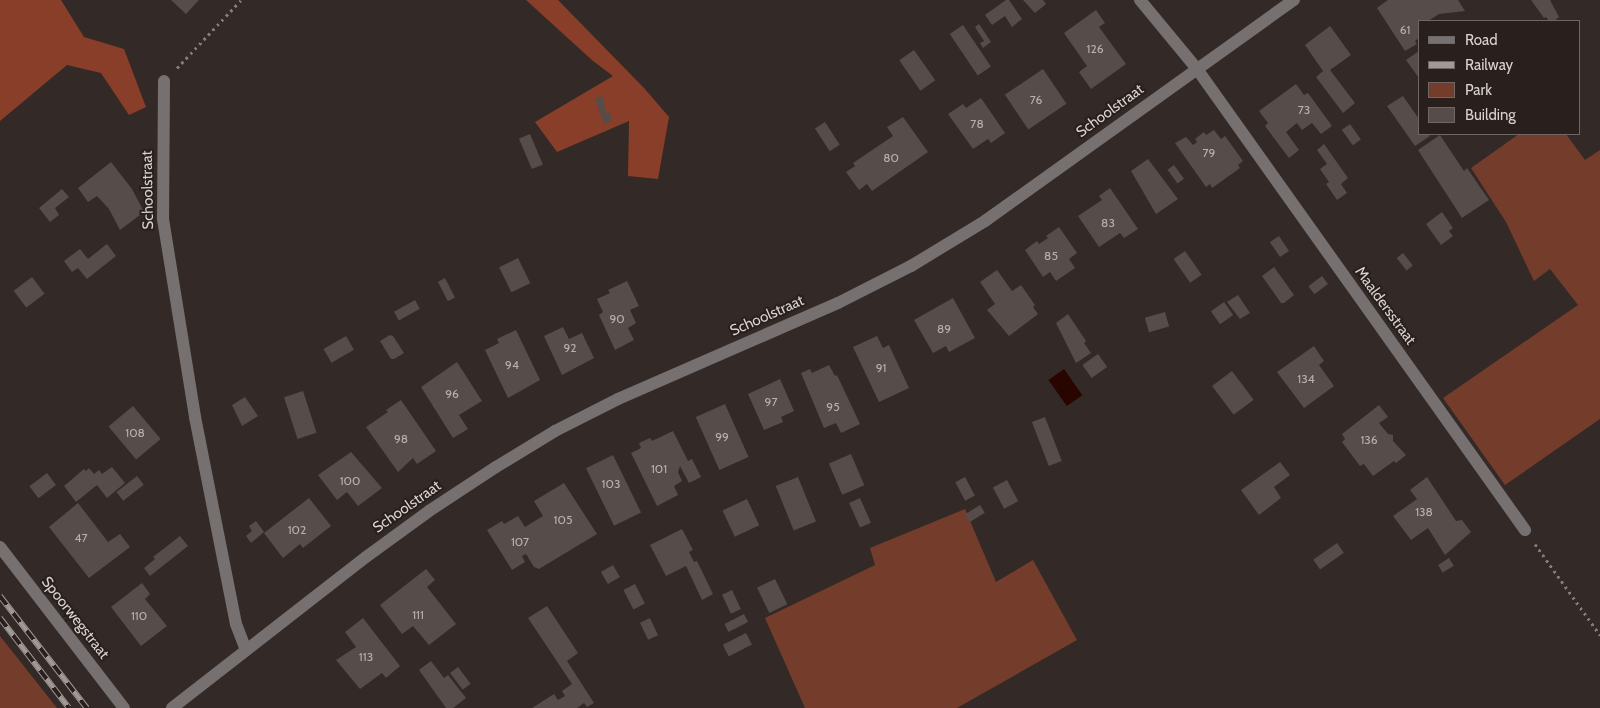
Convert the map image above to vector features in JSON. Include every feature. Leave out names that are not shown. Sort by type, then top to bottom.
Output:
[{"type":"street","name":"Maaldersstraat","points":[[1140,0],[1197,69],[1525,530]]},
{"type":"street","name":"Schoolstraat","points":[[172,708],[382,545],[429,511],[496,467],[555,431],[618,399],[838,303],[911,266],[985,221],[1294,0]]},
{"type":"street","name":"Schoolstraat","points":[[164,81],[163,219],[195,417],[236,624],[246,650]]},
{"type":"street","name":"Spoorwegstraat","points":[[0,547],[124,708]]},
{"type":"path","points":[[164,81],[240,0]]},
{"type":"path","points":[[1525,530],[1600,635]]},
{"type":"green space","points":[[1518,135],[1567,135],[1585,160],[1600,150],[1600,419],[1505,485],[1443,398],[1578,305],[1550,269],[1534,281],[1506,222],[1471,168]]},
{"type":"green space","points":[[965,509],[996,582],[1033,560],[1077,640],[957,708],[805,708],[765,618],[875,565],[870,548]]},
{"type":"green space","points":[[0,636],[57,708],[0,708]]},
{"type":"shaded area","points":[[0,0],[61,0],[84,37],[124,49],[146,107],[129,115],[101,73],[67,65],[0,121]]},
{"type":"shaded area","points":[[526,0],[558,0],[644,88],[669,117],[658,179],[628,176],[629,121],[557,152],[535,122],[613,76],[593,61]]},
{"type":"shaded area","points":[[1064,369],[1082,395],[1067,406],[1048,380]]},
{"type":"building","points":[[171,0],[199,0],[186,14]]},
{"type":"building","points":[[1006,0],[1009,0],[1022,19],[1012,27],[1005,16],[992,25],[985,15]]},
{"type":"building","points":[[1023,0],[1043,0],[1046,4],[1035,13]]},
{"type":"building","points":[[1388,0],[1458,0],[1465,11],[1439,14],[1430,20],[1418,20],[1418,39],[1415,41],[1417,44],[1405,51],[1377,8]]},
{"type":"building","points":[[1531,0],[1550,0],[1559,17],[1555,20],[1544,18]]},
{"type":"building","points":[[1096,10],[1105,23],[1099,27],[1126,64],[1091,89],[1079,72],[1087,66],[1064,33]]},
{"type":"building","points":[[979,24],[991,42],[983,48],[980,43],[984,41],[975,27]]},
{"type":"building","points":[[963,25],[991,66],[978,75],[950,34]]},
{"type":"building","points":[[1330,26],[1351,55],[1330,70],[1355,103],[1343,113],[1316,77],[1323,71],[1305,45]]},
{"type":"building","points":[[914,50],[935,80],[920,91],[899,60]]},
{"type":"building","points":[[1418,52],[1418,77],[1406,60]]},
{"type":"building","points":[[1043,69],[1066,104],[1028,130],[1005,95]]},
{"type":"building","points":[[1296,84],[1304,95],[1308,93],[1332,126],[1321,134],[1312,123],[1302,130],[1297,123],[1286,132],[1299,150],[1289,158],[1265,126],[1268,123],[1259,111]]},
{"type":"building","points":[[603,96],[606,113],[609,112],[612,121],[604,124],[595,99]]},
{"type":"building","points":[[1403,96],[1418,118],[1418,135],[1430,136],[1415,146],[1387,106]]},
{"type":"building","points":[[981,98],[1005,133],[991,143],[988,139],[973,149],[948,114],[963,104],[966,108]]},
{"type":"building","points":[[903,117],[928,152],[872,191],[867,184],[859,190],[846,172],[855,166],[853,163],[893,136],[887,127]]},
{"type":"building","points":[[825,122],[840,145],[830,151],[815,129]]},
{"type":"building","points":[[1350,124],[1361,140],[1353,145],[1342,130]]},
{"type":"building","points":[[1214,130],[1221,139],[1225,136],[1243,161],[1238,165],[1240,168],[1212,188],[1210,184],[1206,187],[1175,143],[1186,137],[1193,145],[1197,142],[1195,139],[1204,132],[1206,135]]},
{"type":"building","points":[[530,134],[543,164],[532,169],[519,139]]},
{"type":"building","points":[[1440,135],[1464,171],[1467,168],[1489,200],[1462,218],[1418,150]]},
{"type":"building","points":[[1324,144],[1348,178],[1341,184],[1347,193],[1337,200],[1326,184],[1329,182],[1320,169],[1327,164],[1317,150]]},
{"type":"building","points":[[1148,159],[1178,199],[1156,214],[1131,171]]},
{"type":"building","points":[[111,162],[132,189],[144,212],[120,230],[109,209],[97,196],[88,202],[78,188]]},
{"type":"building","points":[[1174,165],[1184,179],[1178,183],[1168,170]]},
{"type":"building","points":[[1110,188],[1138,229],[1124,238],[1120,233],[1099,247],[1078,216],[1102,200],[1099,196]]},
{"type":"building","points":[[62,189],[69,197],[55,208],[59,215],[50,222],[39,208]]},
{"type":"building","points":[[1442,212],[1453,228],[1449,231],[1453,236],[1441,245],[1426,224]]},
{"type":"building","points":[[1059,227],[1077,253],[1069,259],[1075,268],[1056,281],[1050,272],[1043,277],[1025,250],[1037,241],[1039,244],[1048,238],[1046,236]]},
{"type":"building","points":[[1279,236],[1289,251],[1280,257],[1270,242]]},
{"type":"building","points":[[107,244],[116,256],[87,279],[78,268],[72,272],[64,261],[80,249],[88,259]]},
{"type":"building","points":[[1185,251],[1202,275],[1190,283],[1174,259]]},
{"type":"building","points":[[1403,253],[1413,266],[1407,271],[1397,258]]},
{"type":"building","points":[[518,258],[530,283],[511,292],[499,267]]},
{"type":"building","points":[[1274,267],[1294,295],[1284,303],[1281,303],[1262,276]]},
{"type":"building","points":[[997,270],[1012,291],[1021,285],[1035,305],[1033,307],[1038,314],[1009,336],[987,310],[995,304],[980,282]]},
{"type":"building","points":[[1322,276],[1328,284],[1314,294],[1308,286]]},
{"type":"building","points":[[32,277],[45,294],[26,308],[14,291]]},
{"type":"building","points":[[445,278],[455,298],[448,301],[438,282]]},
{"type":"building","points":[[627,281],[639,306],[630,310],[636,323],[628,328],[634,340],[615,350],[599,315],[603,312],[597,299],[610,293],[608,290]]},
{"type":"building","points":[[1238,295],[1250,313],[1240,319],[1227,302]]},
{"type":"building","points":[[953,298],[975,338],[949,352],[946,346],[933,353],[914,320]]},
{"type":"building","points":[[415,300],[420,309],[399,320],[394,312]]},
{"type":"building","points":[[1224,302],[1233,315],[1220,324],[1211,311]]},
{"type":"building","points":[[1165,312],[1169,326],[1149,332],[1145,318]]},
{"type":"building","points":[[1068,314],[1086,341],[1084,343],[1091,353],[1076,363],[1056,323]]},
{"type":"building","points":[[563,327],[569,339],[582,333],[594,358],[562,375],[544,336]]},
{"type":"building","points":[[516,330],[540,380],[508,398],[485,350],[499,343],[497,339]]},
{"type":"building","points":[[390,335],[393,336],[404,353],[394,359],[391,359],[380,341]]},
{"type":"building","points":[[346,336],[354,350],[331,363],[323,349]]},
{"type":"building","points":[[877,336],[883,348],[889,345],[909,388],[879,402],[853,347]]},
{"type":"building","points":[[1314,346],[1324,361],[1319,365],[1334,386],[1304,408],[1277,372]]},
{"type":"building","points":[[1098,354],[1107,367],[1092,378],[1082,365]]},
{"type":"building","points":[[457,362],[482,401],[459,415],[468,429],[453,438],[421,387]]},
{"type":"building","points":[[829,365],[835,376],[837,375],[860,424],[841,433],[836,423],[824,428],[801,373],[810,369],[812,373]]},
{"type":"building","points":[[1232,371],[1254,400],[1234,415],[1212,386]]},
{"type":"building","points":[[780,379],[794,411],[781,417],[783,422],[764,430],[748,394]]},
{"type":"building","points":[[303,391],[317,433],[298,439],[284,397]]},
{"type":"building","points":[[245,397],[258,416],[242,426],[232,405]]},
{"type":"building","points":[[401,400],[436,451],[417,464],[413,458],[398,472],[366,427],[388,412],[386,410]]},
{"type":"building","points":[[725,404],[749,457],[719,470],[696,417]]},
{"type":"building","points":[[1379,405],[1388,417],[1379,423],[1388,434],[1393,435],[1393,441],[1406,455],[1373,476],[1364,464],[1360,466],[1342,442],[1345,439],[1342,434]]},
{"type":"building","points":[[133,406],[161,439],[136,460],[108,427]]},
{"type":"building","points":[[1045,417],[1062,461],[1049,466],[1032,422]]},
{"type":"building","points":[[673,431],[688,461],[692,459],[701,477],[689,483],[680,466],[678,472],[682,481],[674,486],[678,495],[657,506],[631,453],[641,448],[639,443],[650,438],[652,441]]},
{"type":"building","points":[[351,452],[382,488],[358,506],[347,492],[337,500],[318,475]]},
{"type":"building","points":[[851,454],[864,485],[842,495],[829,463]]},
{"type":"building","points":[[613,455],[641,513],[614,526],[586,468]]},
{"type":"building","points":[[1280,462],[1290,475],[1274,487],[1281,498],[1259,515],[1241,490]]},
{"type":"building","points":[[112,467],[125,483],[107,498],[97,485],[76,502],[64,486],[84,469],[86,471],[89,468],[94,474],[99,470],[102,474]]},
{"type":"building","points":[[47,473],[56,485],[38,498],[29,486]]},
{"type":"building","points":[[137,476],[144,485],[123,501],[117,492]]},
{"type":"building","points":[[798,477],[816,522],[794,530],[776,486]]},
{"type":"building","points":[[965,477],[975,496],[965,501],[955,482]]},
{"type":"building","points":[[1427,477],[1456,521],[1462,520],[1471,532],[1445,555],[1428,528],[1411,540],[1393,516],[1417,499],[1410,490]]},
{"type":"building","points":[[1007,480],[1018,501],[1004,509],[993,488]]},
{"type":"building","points":[[564,483],[597,534],[539,569],[534,567],[526,554],[522,556],[525,562],[512,570],[487,530],[502,521],[504,524],[518,516],[525,527],[543,516],[534,501]]},
{"type":"building","points":[[309,498],[331,526],[303,548],[300,544],[283,558],[264,533]]},
{"type":"building","points":[[860,498],[871,523],[860,528],[849,503]]},
{"type":"building","points":[[747,499],[759,525],[735,537],[723,510]]},
{"type":"building","points":[[78,503],[108,542],[120,534],[130,547],[89,578],[49,527]]},
{"type":"building","points":[[980,505],[985,513],[970,522],[965,515]]},
{"type":"building","points":[[256,521],[264,532],[251,543],[246,536],[252,531],[249,526]]},
{"type":"building","points":[[682,529],[693,550],[689,552],[694,562],[697,561],[713,594],[702,600],[686,566],[666,576],[650,545]]},
{"type":"building","points":[[180,536],[188,546],[150,576],[144,568],[155,559],[153,557]]},
{"type":"building","points":[[1337,543],[1344,553],[1320,569],[1313,560]]},
{"type":"building","points":[[1449,558],[1454,566],[1443,573],[1438,565]]},
{"type":"building","points":[[613,565],[620,577],[608,584],[601,572]]},
{"type":"building","points":[[426,569],[435,580],[427,587],[456,624],[429,645],[413,626],[402,634],[380,605]]},
{"type":"building","points":[[775,579],[787,604],[769,613],[757,588]]},
{"type":"building","points":[[142,583],[150,594],[145,599],[167,626],[141,646],[111,607]]},
{"type":"building","points":[[635,584],[645,604],[633,610],[623,590]]},
{"type":"building","points":[[732,590],[741,609],[731,614],[722,595]]},
{"type":"building","points":[[547,606],[578,653],[567,661],[594,703],[587,707],[584,703],[577,708],[532,708],[554,694],[558,700],[565,696],[562,691],[572,684],[528,618]]},
{"type":"building","points":[[744,614],[748,622],[728,632],[724,624]]},
{"type":"building","points":[[363,618],[400,666],[386,678],[382,673],[360,689],[336,660],[356,647],[345,632]]},
{"type":"building","points":[[650,618],[658,635],[648,640],[640,623]]},
{"type":"building","points":[[746,633],[752,645],[729,656],[723,645]]},
{"type":"building","points":[[431,661],[444,678],[448,675],[466,698],[453,708],[446,708],[419,670]]},
{"type":"building","points":[[458,667],[471,684],[463,690],[450,673]]},
{"type":"railway","points":[[0,596],[87,708]]},
{"type":"railway","points":[[0,618],[69,708]]}]
